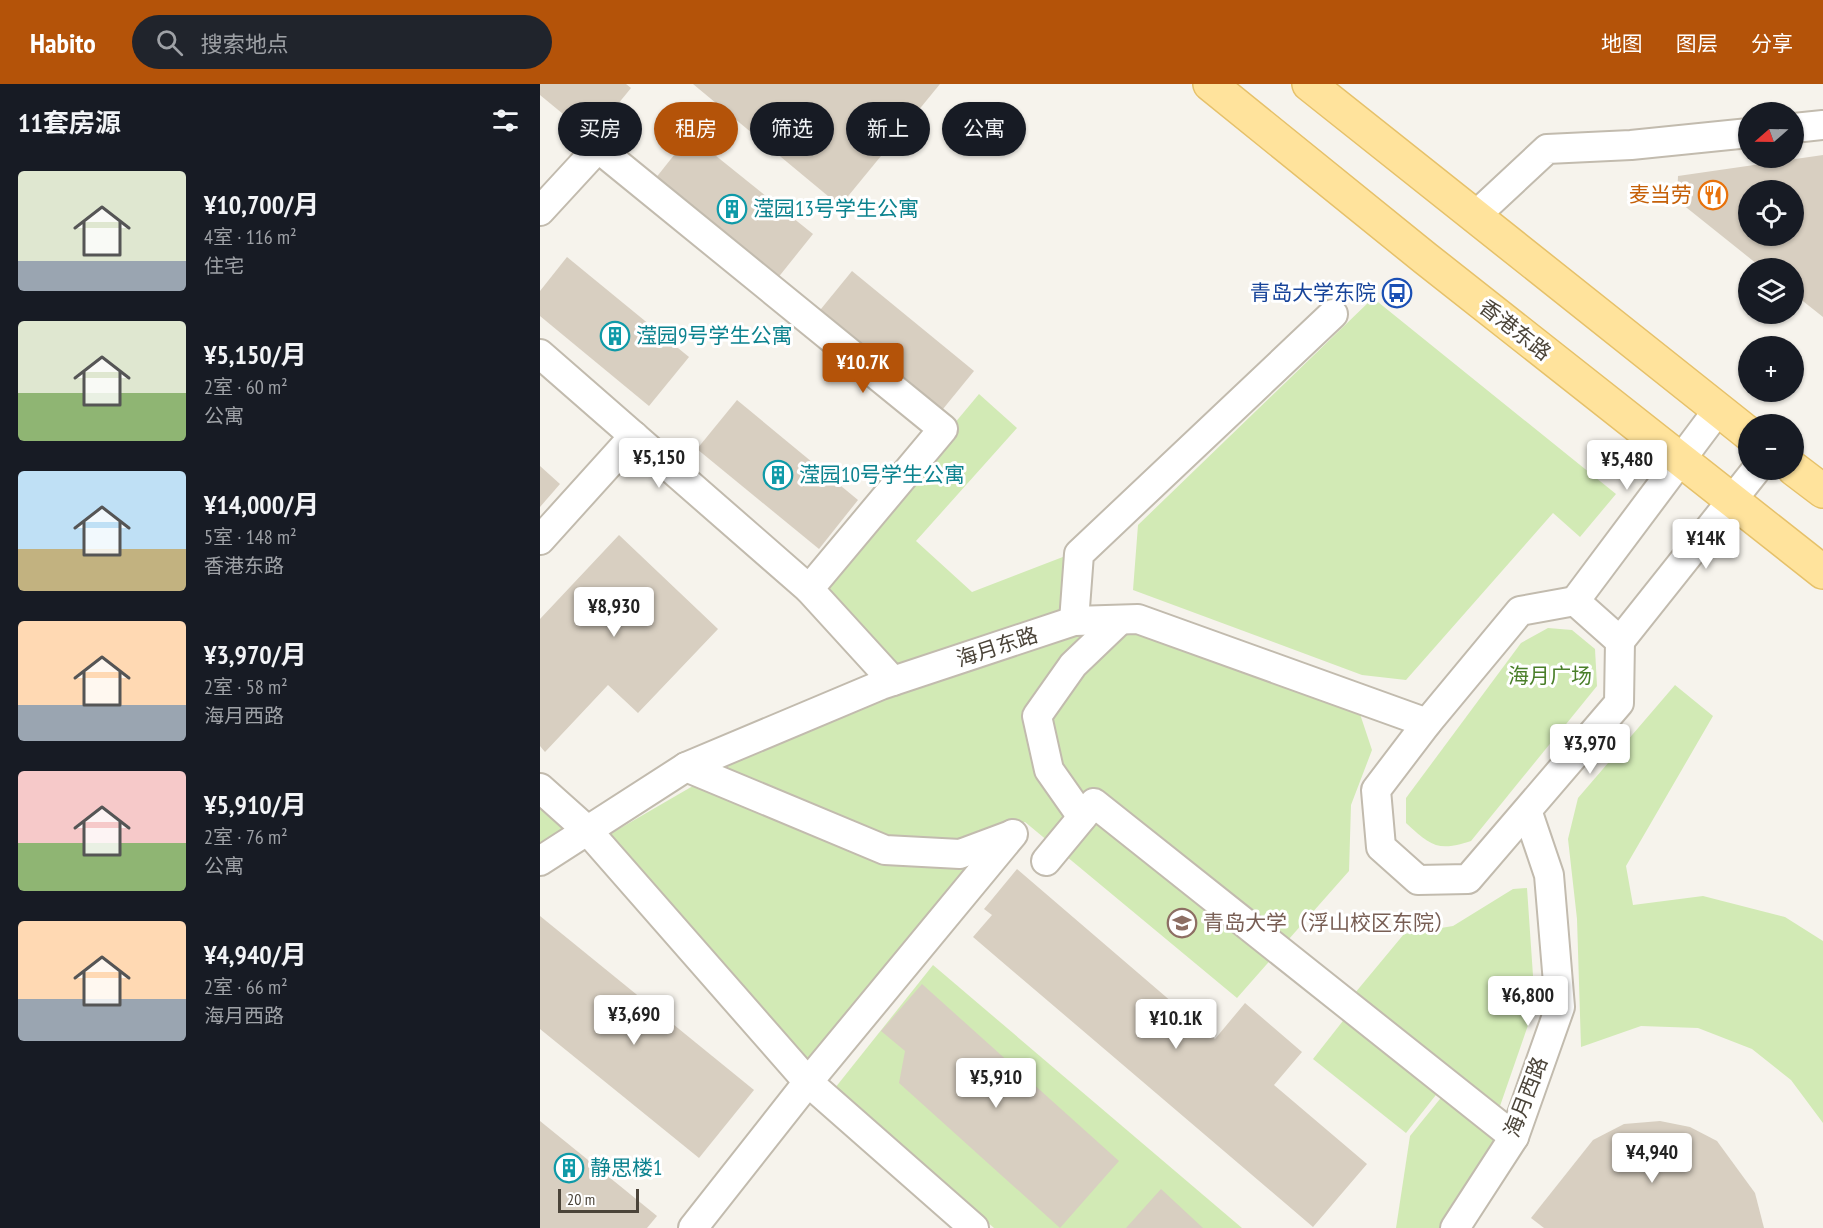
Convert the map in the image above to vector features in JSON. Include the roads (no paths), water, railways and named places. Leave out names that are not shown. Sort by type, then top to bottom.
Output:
[{"type":"main road","name":"香港东路","points":[[1210,84],[1823,572]]},
{"type":"main road","points":[[1310,84],[1738,425]]},
{"type":"main road","points":[[1804,477],[1823,491]]},
{"type":"street","points":[[1804,127],[1823,125]]},
{"type":"street","points":[[1474,217],[1547,149],[1631,145],[1738,134]]},
{"type":"street","points":[[540,211],[598,148],[943,429],[809,589]]},
{"type":"street","points":[[1074,621],[1079,554],[1333,314]]},
{"type":"street","points":[[540,354],[809,589],[893,681]]},
{"type":"street","points":[[1718,410],[1575,600],[1520,611],[1427,723],[1376,790],[1381,847],[1419,880],[1468,879],[1620,704],[1620,641],[1748,480]]},
{"type":"street","points":[[540,540],[634,436]]},
{"type":"street","points":[[1575,600],[1620,641]]},
{"type":"street","name":"海月东路","points":[[692,765],[893,681],[1074,621],[1138,619],[1427,723]]},
{"type":"street","points":[[1082,817],[1049,770],[1037,716],[1073,666],[1120,620]]},
{"type":"street","points":[[540,861],[692,765],[885,850],[960,854],[1013,834],[808,1082],[693,1228]]},
{"type":"street","points":[[540,788],[587,830],[808,1082],[974,1228]]},
{"type":"street","points":[[1046,861],[1094,802],[1514,1137]]},
{"type":"street","name":"海月西路","points":[[1455,1228],[1514,1137],[1560,1007],[1549,875],[1527,813]]},
{"type":"place","name":"麦当劳","points":[[1713,195]]},
{"type":"place","name":"滢园13号学生公寓","points":[[732,209]]},
{"type":"place","name":"青岛大学东院","points":[[1397,293]]},
{"type":"place","name":"滢园9号学生公寓","points":[[615,336]]},
{"type":"place","name":"滢园10号学生公寓","points":[[778,475]]},
{"type":"place","name":"青岛大学（浮山校区东院）","points":[[1182,923]]},
{"type":"place","name":"静思楼1","points":[[569,1168]]},
{"type":"park label","name":"海月广场","points":[[1550,676]]}]
